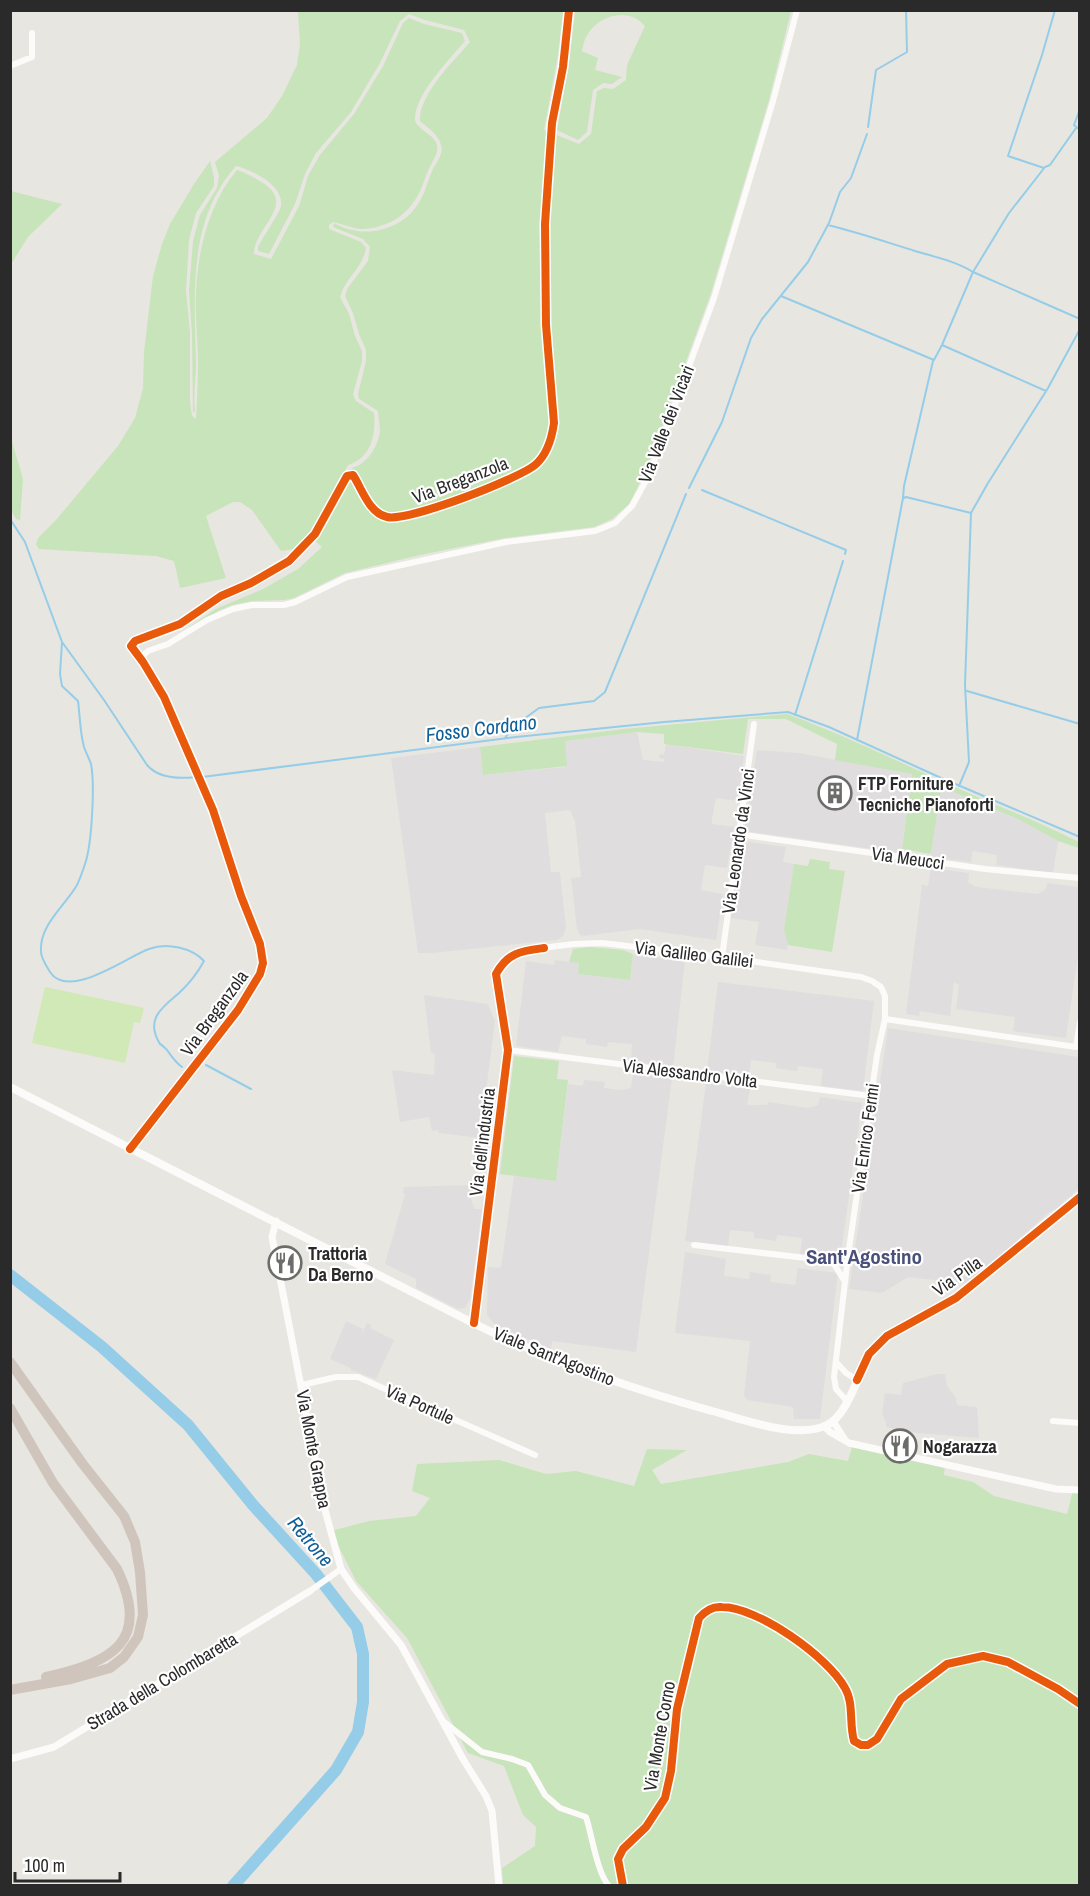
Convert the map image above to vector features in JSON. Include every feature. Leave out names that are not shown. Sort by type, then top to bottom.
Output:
[{"type":"highway","points":[[10,1690],[71,1679],[110,1668],[124,1657],[138,1637],[143,1615],[135,1542],[124,1516],[82,1463],[12,1364]]},
{"type":"highway","points":[[10,1407],[53,1483],[117,1569],[125,1586],[131,1611],[130,1625],[122,1641],[110,1655],[73,1670],[10,1683]]},
{"type":"main road","name":"Viale Sant'Agostino","points":[[10,1087],[474,1323],[579,1369],[675,1400],[786,1429],[807,1429],[824,1426],[833,1421]]},
{"type":"main road","name":"Via Pilla","points":[[833,1421],[847,1401],[869,1354],[877,1344],[887,1336],[956,1298],[1080,1197]]},
{"type":"street","name":"Via Breganzola","points":[[130,1149],[238,1010],[263,969],[260,944],[241,896],[213,810],[164,698],[131,646],[135,641],[180,624],[221,596],[289,561],[315,534],[347,476],[353,475],[369,503],[380,514],[389,518],[407,516],[472,494],[523,471],[536,464],[543,456],[554,423],[546,325],[545,224],[552,123],[563,67],[569,10]]},
{"type":"street","name":"Via Valle dei Vicàri","points":[[140,658],[147,651],[168,645],[207,620],[233,609],[252,605],[295,602],[347,577],[506,543],[586,533],[605,527],[622,517],[632,506],[649,475],[714,298],[773,101],[796,10]]},
{"type":"street","points":[[10,66],[32,57],[32,33]]},
{"type":"street","name":"Via Leonardo da Vinci","points":[[722,957],[737,834],[754,724]]},
{"type":"street","name":"Via Meucci","points":[[737,834],[985,869],[1080,878]]},
{"type":"street","name":"Via Galileo Galilei","points":[[500,966],[517,951],[574,944],[614,944],[861,977],[881,987],[885,996]]},
{"type":"street","name":"Via dell'industria","points":[[474,1323],[508,1050],[496,974],[500,966]]},
{"type":"street","name":"Via Enrico Fermi","points":[[835,1386],[845,1281],[871,1096],[885,1019],[885,996]]},
{"type":"street","points":[[885,1019],[1076,1047],[1080,1022]]},
{"type":"street","name":"Via Alessandro Volta","points":[[508,1050],[871,1096]]},
{"type":"street","name":"Via Monte Grappa","points":[[276,1221],[272,1237],[325,1510],[341,1569],[401,1645],[486,1796],[492,1811],[499,1886]]},
{"type":"street","points":[[694,1245],[832,1261],[845,1281]]},
{"type":"street","points":[[837,1363],[857,1380]]},
{"type":"street","name":"Via Portule","points":[[302,1385],[336,1377],[358,1377],[535,1455]]},
{"type":"street","points":[[835,1386],[852,1391]]},
{"type":"street","points":[[835,1386],[847,1401]]},
{"type":"street","points":[[833,1421],[840,1434],[849,1443]]},
{"type":"street","points":[[1053,1421],[1080,1423]]},
{"type":"street","points":[[824,1426],[849,1443],[1056,1489],[1080,1490]]},
{"type":"street","points":[[310,1591],[341,1569]]},
{"type":"street","name":"Strada della Colombaretta","points":[[10,1760],[54,1747],[310,1591]]},
{"type":"street","name":"Via Monte Corno","points":[[623,1886],[618,1859],[623,1849],[646,1827],[665,1798],[671,1771],[677,1709],[682,1686],[699,1618],[710,1608],[724,1606],[760,1617],[820,1657],[847,1691],[851,1731],[854,1741],[861,1745],[868,1746],[877,1739],[901,1699],[947,1664],[983,1656],[1008,1662],[1058,1689],[1080,1704]]},
{"type":"street","points":[[441,1719],[482,1752],[512,1758],[528,1765],[545,1795],[560,1808],[586,1817],[594,1849],[605,1881],[609,1886]]},
{"type":"shaded area","points":[[637,732],[643,760],[664,762],[664,759],[659,758],[660,754],[664,755],[666,744],[744,756],[737,801],[716,798],[712,819],[712,824],[734,827],[727,868],[705,865],[701,890],[723,894],[716,940],[639,929],[580,935],[577,929],[571,878],[581,877],[575,821],[570,810],[545,813],[551,872],[560,872],[566,928],[563,936],[557,940],[418,953],[391,758],[480,747],[483,775],[566,767],[564,741]]},
{"type":"shaded area","points":[[757,750],[799,753],[912,774],[901,853],[744,831]]},
{"type":"shaded area","points":[[940,787],[1018,819],[1058,841],[1053,873],[996,865],[997,855],[973,851],[971,862],[931,857]]},
{"type":"shaded area","points":[[749,842],[786,847],[783,862],[794,864],[784,929],[788,942],[787,950],[755,945],[759,922],[730,918],[741,846]]},
{"type":"shaded area","points":[[931,868],[969,873],[968,882],[976,887],[1038,894],[1046,889],[1047,883],[1079,887],[1079,948],[1066,1038],[1013,1031],[1015,1017],[956,1009],[959,985],[954,982],[950,1016],[920,1011],[919,1016],[906,1014],[922,885],[928,886]]},
{"type":"shaded area","points":[[633,954],[685,961],[673,1067],[631,1062],[632,1044],[608,1042],[607,1047],[586,1044],[586,1039],[562,1036],[558,1052],[516,1046],[526,961],[554,965],[555,960],[579,963],[578,974],[630,980]]},
{"type":"shaded area","points":[[718,982],[874,1001],[863,1091],[821,1086],[823,1069],[798,1066],[797,1071],[789,1070],[776,1068],[776,1063],[751,1060],[749,1076],[707,1071]]},
{"type":"shaded area","points":[[424,995],[488,1004],[495,1021],[480,1138],[439,1133],[438,1130],[432,1131],[429,1117],[400,1122],[392,1070],[434,1075],[435,1054],[431,1053]]},
{"type":"shaded area","points":[[888,1028],[1079,1057],[1079,1188],[968,1284],[908,1277],[882,1293],[849,1289]]},
{"type":"shaded area","points":[[633,1074],[672,1078],[636,1352],[552,1341],[551,1349],[494,1324],[487,1315],[488,1267],[501,1268],[514,1176],[556,1181],[568,1084],[583,1086],[584,1080],[605,1082],[604,1088],[621,1090],[631,1088]]},
{"type":"shaded area","points":[[706,1083],[750,1089],[747,1105],[767,1105],[768,1102],[808,1108],[818,1105],[820,1097],[862,1103],[840,1260],[800,1256],[802,1238],[777,1235],[776,1241],[754,1238],[754,1232],[730,1230],[728,1247],[685,1241]]},
{"type":"shaded area","points":[[473,1185],[471,1200],[475,1209],[482,1209],[470,1299],[465,1308],[458,1309],[416,1288],[416,1279],[385,1264],[405,1194],[403,1193],[404,1187]]},
{"type":"shaded area","points":[[685,1252],[726,1259],[724,1276],[749,1279],[750,1272],[771,1275],[770,1282],[795,1285],[798,1268],[838,1273],[820,1419],[794,1419],[793,1407],[747,1400],[744,1395],[750,1341],[675,1333]]},
{"type":"shaded area","points":[[346,1321],[363,1329],[361,1336],[367,1323],[371,1325],[370,1328],[394,1340],[376,1379],[330,1359]]},
{"type":"shaded area","points":[[945,1374],[947,1386],[956,1398],[957,1405],[977,1407],[979,1438],[917,1433],[886,1427],[882,1414],[885,1393],[901,1395],[903,1383]]},
{"type":"green space","points":[[298,11],[563,11],[558,55],[544,130],[579,144],[591,134],[597,91],[604,88],[613,89],[626,80],[627,65],[645,26],[631,16],[614,16],[598,23],[586,37],[582,51],[598,58],[595,70],[622,77],[612,84],[603,83],[593,90],[587,132],[578,140],[557,130],[569,65],[575,11],[791,11],[769,100],[710,296],[645,473],[629,504],[612,519],[594,527],[505,538],[345,573],[294,598],[232,605],[218,611],[190,630],[189,627],[216,609],[263,589],[298,569],[322,547],[312,538],[352,468],[367,459],[374,449],[380,431],[378,411],[359,399],[366,350],[345,296],[347,289],[368,261],[370,247],[363,239],[333,227],[334,223],[357,231],[382,230],[393,226],[413,211],[422,198],[441,152],[438,138],[420,121],[421,111],[438,79],[470,42],[464,30],[409,14],[400,21],[380,63],[351,112],[316,153],[305,174],[295,204],[269,254],[258,251],[258,247],[280,210],[281,198],[277,191],[266,180],[236,166],[220,187],[209,210],[197,258],[195,412],[193,412],[189,291],[193,241],[200,215],[217,188],[219,176],[215,162],[267,118],[282,96],[297,65],[300,44]]},
{"type":"green space","points":[[409,18],[462,33],[465,41],[434,77],[417,108],[416,122],[433,138],[437,148],[419,193],[410,207],[391,222],[368,229],[333,222],[329,225],[329,229],[361,242],[366,248],[340,297],[349,314],[362,351],[362,361],[353,394],[356,401],[374,413],[374,429],[367,451],[356,462],[348,465],[312,532],[294,549],[281,551],[252,510],[240,502],[233,502],[206,516],[226,578],[180,588],[174,561],[156,556],[39,549],[36,544],[38,538],[118,446],[135,418],[143,388],[144,352],[153,276],[162,244],[170,224],[210,161],[214,186],[196,213],[189,240],[186,290],[190,333],[190,403],[192,416],[196,419],[197,279],[206,229],[219,197],[237,170],[263,183],[272,191],[276,200],[275,208],[260,235],[254,254],[271,259],[299,206],[308,176],[320,155],[354,114],[383,66],[403,23]]},
{"type":"green space","points":[[11,191],[62,204],[28,237],[11,264]]},
{"type":"green space","points":[[10,435],[23,479],[20,520],[16,519],[11,510]]},
{"type":"green space","points":[[787,714],[1049,828],[1079,842],[1079,848],[1058,841],[1018,819],[941,787],[931,854],[902,849],[912,774],[835,760],[837,744],[786,719],[748,719],[743,754],[664,744],[664,734],[637,732],[565,741],[567,766],[483,775],[480,747],[624,729]]},
{"type":"green space","points":[[810,859],[830,862],[829,869],[845,871],[832,952],[788,945],[784,929],[794,864],[808,866]]},
{"type":"green space","points":[[590,947],[623,950],[633,954],[630,980],[578,974],[579,963],[569,962],[573,949]]},
{"type":"green space","points":[[45,987],[144,1008],[140,1023],[134,1022],[125,1063],[32,1043]]},
{"type":"green space","points":[[514,1056],[559,1061],[557,1079],[568,1080],[556,1181],[500,1174]]},
{"type":"green space","points":[[852,1447],[945,1464],[944,1475],[973,1482],[994,1496],[1067,1514],[1073,1490],[1079,1491],[1079,1885],[503,1885],[502,1868],[535,1846],[536,1827],[523,1815],[504,1766],[468,1753],[407,1638],[356,1581],[331,1531],[369,1521],[416,1516],[430,1498],[412,1491],[417,1464],[499,1460],[546,1474],[576,1471],[634,1486],[647,1449],[687,1450],[652,1470],[661,1484],[788,1462],[809,1454],[848,1461]]},
{"type":"waterway","points":[[868,127],[876,70],[907,52],[906,10]]},
{"type":"waterway","points":[[1044,168],[1008,156],[1055,10]]},
{"type":"waterway","points":[[1080,109],[1074,125],[1080,130]]},
{"type":"waterway","points":[[1076,128],[1050,165],[1045,167],[1009,213],[973,272],[1080,319]]},
{"type":"waterway","points":[[689,488],[722,422],[751,338],[762,319],[808,262],[829,223],[840,192],[851,178],[867,134]]},
{"type":"waterway","points":[[781,296],[934,360],[973,272],[945,260],[828,225]]},
{"type":"waterway","points":[[959,786],[969,762],[965,685],[971,513],[1048,388],[1080,329]]},
{"type":"waterway","points":[[942,345],[1046,391]]},
{"type":"waterway","points":[[857,740],[904,486],[933,361]]},
{"type":"waterway","points":[[702,490],[846,550],[845,554]]},
{"type":"waterway","points":[[505,738],[513,727],[539,708],[594,701],[605,692],[686,494]]},
{"type":"waterway","points":[[904,498],[971,513]]},
{"type":"waterway","name":"Fosso Cordano","points":[[10,519],[25,542],[62,642],[147,765],[163,775],[176,778],[196,777]]},
{"type":"waterway","points":[[795,715],[843,561]]},
{"type":"waterway","points":[[62,642],[60,674],[62,686],[78,701],[83,742],[91,764],[92,814],[87,855],[82,872],[72,893],[48,924],[41,942],[42,957],[50,972],[59,980],[71,982],[99,974],[139,953],[156,947],[171,946],[199,956],[204,961],[199,970],[161,1010],[155,1021],[154,1028],[160,1044],[182,1067]]},
{"type":"waterway","points":[[967,691],[1080,724]]},
{"type":"waterway","name":"Fosso Cordano","points":[[202,777],[516,737],[788,712],[829,727],[1080,837]]},
{"type":"waterway","points":[[206,1065],[251,1089]]},
{"type":"waterway","name":"Retrone","points":[[10,1275],[102,1347],[188,1425],[253,1505],[316,1574],[357,1627],[363,1654],[363,1702],[358,1732],[336,1770],[233,1886]]},
{"type":"cycle path","points":[[130,1149],[238,1010],[260,974],[263,963],[260,944],[241,896],[213,810],[164,697],[131,646],[135,641],[180,624],[221,596],[251,583],[289,561],[315,534],[347,476],[353,475],[375,511],[387,517],[399,517],[439,506],[508,480],[535,465],[543,456],[554,423],[546,325],[545,224],[552,123],[563,67],[569,10]]},
{"type":"cycle path","points":[[474,1323],[508,1050],[496,974],[505,961],[516,954],[544,948]]},
{"type":"cycle path","points":[[857,1380],[869,1354],[887,1336],[956,1298],[1080,1197]]},
{"type":"cycle path","points":[[623,1886],[618,1859],[623,1849],[646,1827],[665,1798],[671,1771],[677,1709],[699,1618],[712,1608],[737,1609],[754,1615],[791,1636],[824,1662],[848,1694],[854,1741],[861,1745],[868,1745],[877,1739],[901,1699],[947,1664],[983,1656],[1008,1662],[1058,1689],[1080,1704]]},
{"type":"place","name":"FTP Forniture Tecniche Pianoforti","points":[[835,793]]},
{"type":"place","name":"Trattoria Da Berno","points":[[285,1263]]},
{"type":"place","name":"Nogarazza","points":[[900,1446]]},
{"type":"district","name":"Sant'Agostino","points":[[864,1256]]}]
